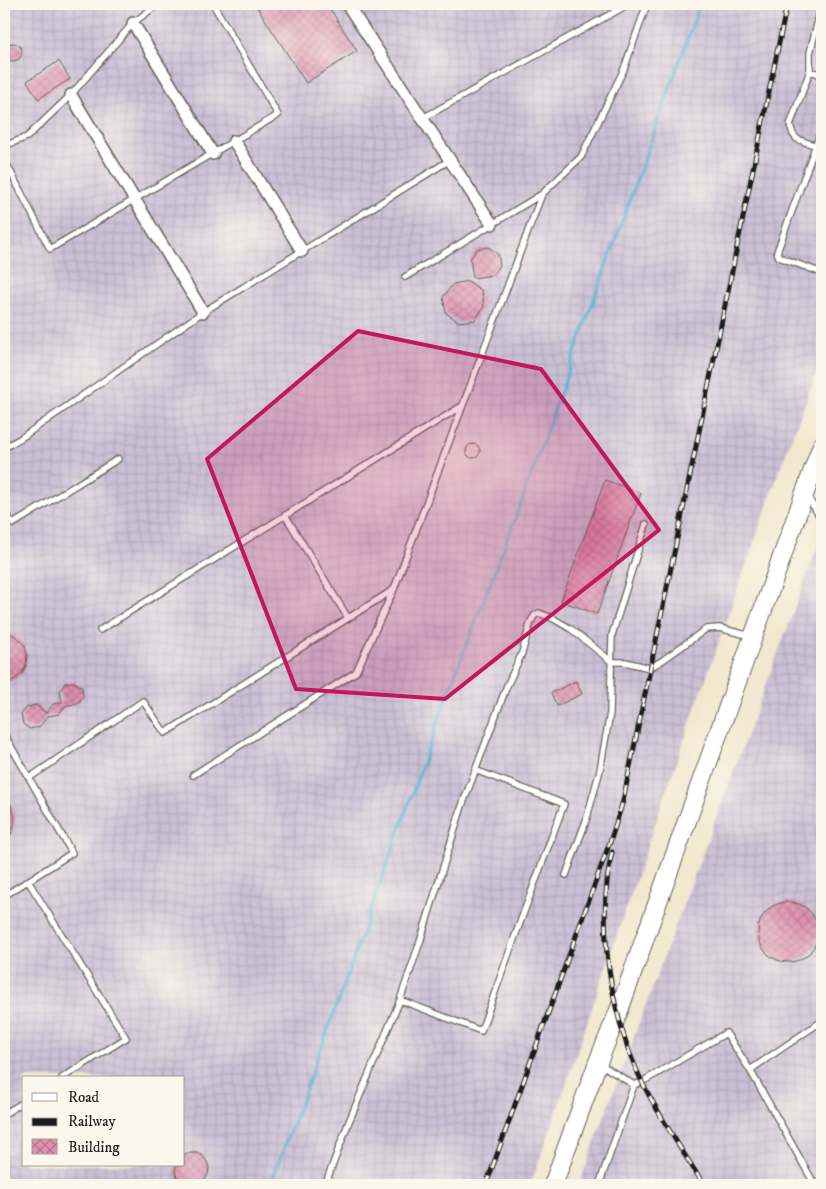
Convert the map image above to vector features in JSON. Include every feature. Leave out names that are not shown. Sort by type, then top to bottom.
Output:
[{"type":"main road","points":[[553,1185],[598,1062],[618,1014],[822,445]]},
{"type":"street","points":[[348,4],[492,224]]},
{"type":"street","points":[[133,23],[213,154]]},
{"type":"street","points":[[71,95],[202,312]]},
{"type":"street","points":[[234,141],[302,250]]},
{"type":"lane","points":[[4,146],[27,137],[71,95],[133,23],[158,4]]},
{"type":"lane","points":[[4,159],[50,249],[278,115],[213,4]]},
{"type":"lane","points":[[422,118],[629,4]]},
{"type":"lane","points":[[405,277],[542,194],[581,157],[624,69],[647,4]]},
{"type":"lane","points":[[819,147],[797,139],[792,134],[790,126],[810,71],[810,53],[822,4]]},
{"type":"lane","points":[[810,71],[822,76]]},
{"type":"lane","points":[[822,128],[819,147],[777,252],[779,257],[822,273]]},
{"type":"lane","points":[[4,448],[202,312],[450,160]]},
{"type":"lane","points":[[193,775],[356,672],[394,590],[542,194]]},
{"type":"lane","points":[[100,630],[463,405]]},
{"type":"lane","points":[[4,511],[13,524],[118,459]]},
{"type":"lane","points":[[805,493],[822,520]]},
{"type":"lane","points":[[286,515],[348,618]]},
{"type":"lane","points":[[566,876],[586,821],[600,770],[610,713],[612,635],[646,524]]},
{"type":"lane","points":[[29,778],[143,701],[165,733],[394,590]]},
{"type":"lane","points":[[325,1185],[355,1107],[400,1000],[462,806],[506,688],[522,653],[531,621],[535,615],[539,613],[571,629],[612,662],[625,662],[650,668],[706,629],[719,628],[753,637]]},
{"type":"lane","points":[[4,734],[72,853],[4,896]]},
{"type":"lane","points":[[400,1000],[481,1031],[564,804],[475,770]]},
{"type":"lane","points":[[28,881],[126,1038],[65,1076]]},
{"type":"lane","points":[[750,1070],[822,1021]]},
{"type":"lane","points":[[599,1185],[634,1086],[726,1033],[750,1070],[815,1185]]},
{"type":"lane","points":[[598,1062],[634,1086]]},
{"type":"lane","points":[[4,1114],[22,1103]]},
{"type":"highlighted area","points":[[358,331],[541,369],[659,530],[445,699],[296,689],[207,459]]},
{"type":"shaded area","points":[[4,4],[822,4],[822,358],[776,480],[530,1185],[4,1185]]},
{"type":"shaded area","points":[[822,535],[822,1185],[579,1185],[647,1002]]},
{"type":"building","points":[[255,4],[327,4],[357,51],[306,83]]},
{"type":"building","points":[[13,43],[19,46],[22,52],[19,58],[13,61],[7,58],[4,52],[7,46]]},
{"type":"building","points":[[59,61],[70,79],[38,99],[27,81]]},
{"type":"building","points":[[488,247],[498,254],[500,265],[493,275],[473,278],[470,259],[477,249]]},
{"type":"building","points":[[468,281],[482,291],[484,306],[475,320],[459,322],[446,313],[443,297],[453,284]]},
{"type":"building","points":[[470,444],[476,444],[480,451],[476,458],[470,458],[466,454],[466,448]]},
{"type":"building","points":[[605,480],[641,493],[597,614],[561,601]]},
{"type":"building","points":[[4,632],[18,638],[25,646],[27,655],[26,665],[22,674],[14,680],[4,683]]},
{"type":"building","points":[[576,681],[582,694],[557,706],[551,693]]},
{"type":"building","points":[[74,682],[82,687],[83,696],[78,703],[65,706],[59,714],[48,716],[39,727],[30,729],[23,724],[21,714],[27,707],[36,705],[46,713],[53,704],[62,702],[60,691],[65,683]]},
{"type":"building","points":[[4,789],[6,789],[15,818],[13,830],[4,848]]},
{"type":"building","points":[[782,902],[794,902],[805,907],[813,915],[818,926],[816,944],[805,957],[794,962],[782,962],[771,957],[763,949],[758,938],[758,926],[763,915],[771,907]]},
{"type":"building","points":[[197,1153],[203,1156],[207,1162],[208,1174],[205,1180],[196,1185],[187,1185],[177,1177],[176,1166],[185,1166],[185,1154]]},
{"type":"waterway","points":[[270,1185],[326,1035],[450,688],[520,506],[700,4]]},
{"type":"railway","points":[[486,1185],[623,801],[787,4]]},
{"type":"railway","points":[[612,852],[608,871],[605,907],[606,933],[612,985],[624,1037],[643,1084],[704,1185]]}]
